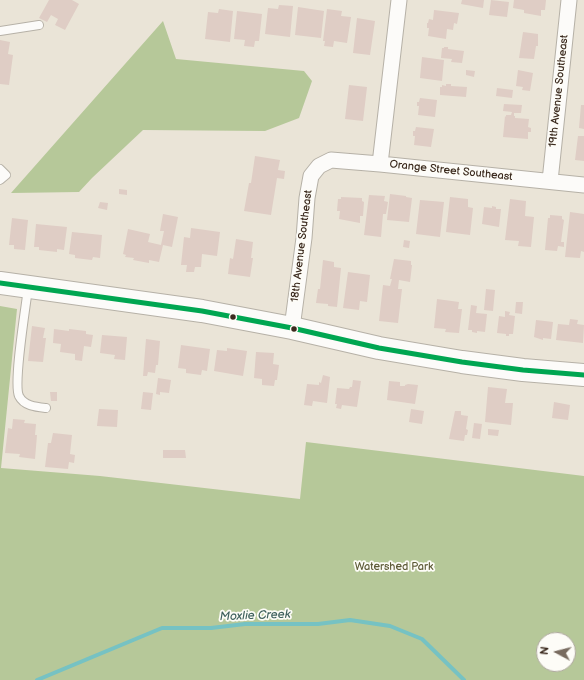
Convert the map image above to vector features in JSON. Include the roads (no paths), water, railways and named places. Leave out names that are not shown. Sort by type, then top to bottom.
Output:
[{"type":"street","points":[[380,164],[399,0]]},
{"type":"street","name":"19th Avenue Southeast","points":[[550,181],[569,0]]},
{"type":"street","name":"Orange Street Southeast","points":[[319,166],[331,160],[584,185]]},
{"type":"street","name":"18th Avenue Southeast","points":[[292,328],[304,238],[307,198],[311,176],[319,166]]},
{"type":"street","points":[[0,284],[202,311],[292,328],[379,348],[462,362],[523,370],[584,375]]},
{"type":"lane","points":[[0,31],[39,25]]},
{"type":"lane","points":[[0,169],[6,175],[0,180]]},
{"type":"lane","points":[[28,287],[19,361],[18,390],[19,396],[23,402],[32,406],[46,408]]},
{"type":"waterway","name":"Moxlie Creek","points":[[37,680],[162,628],[211,628],[245,624],[318,624],[350,620],[390,626],[422,639],[464,680]]},
{"type":"park label","name":"Watershed Park","points":[[394,567]]}]
